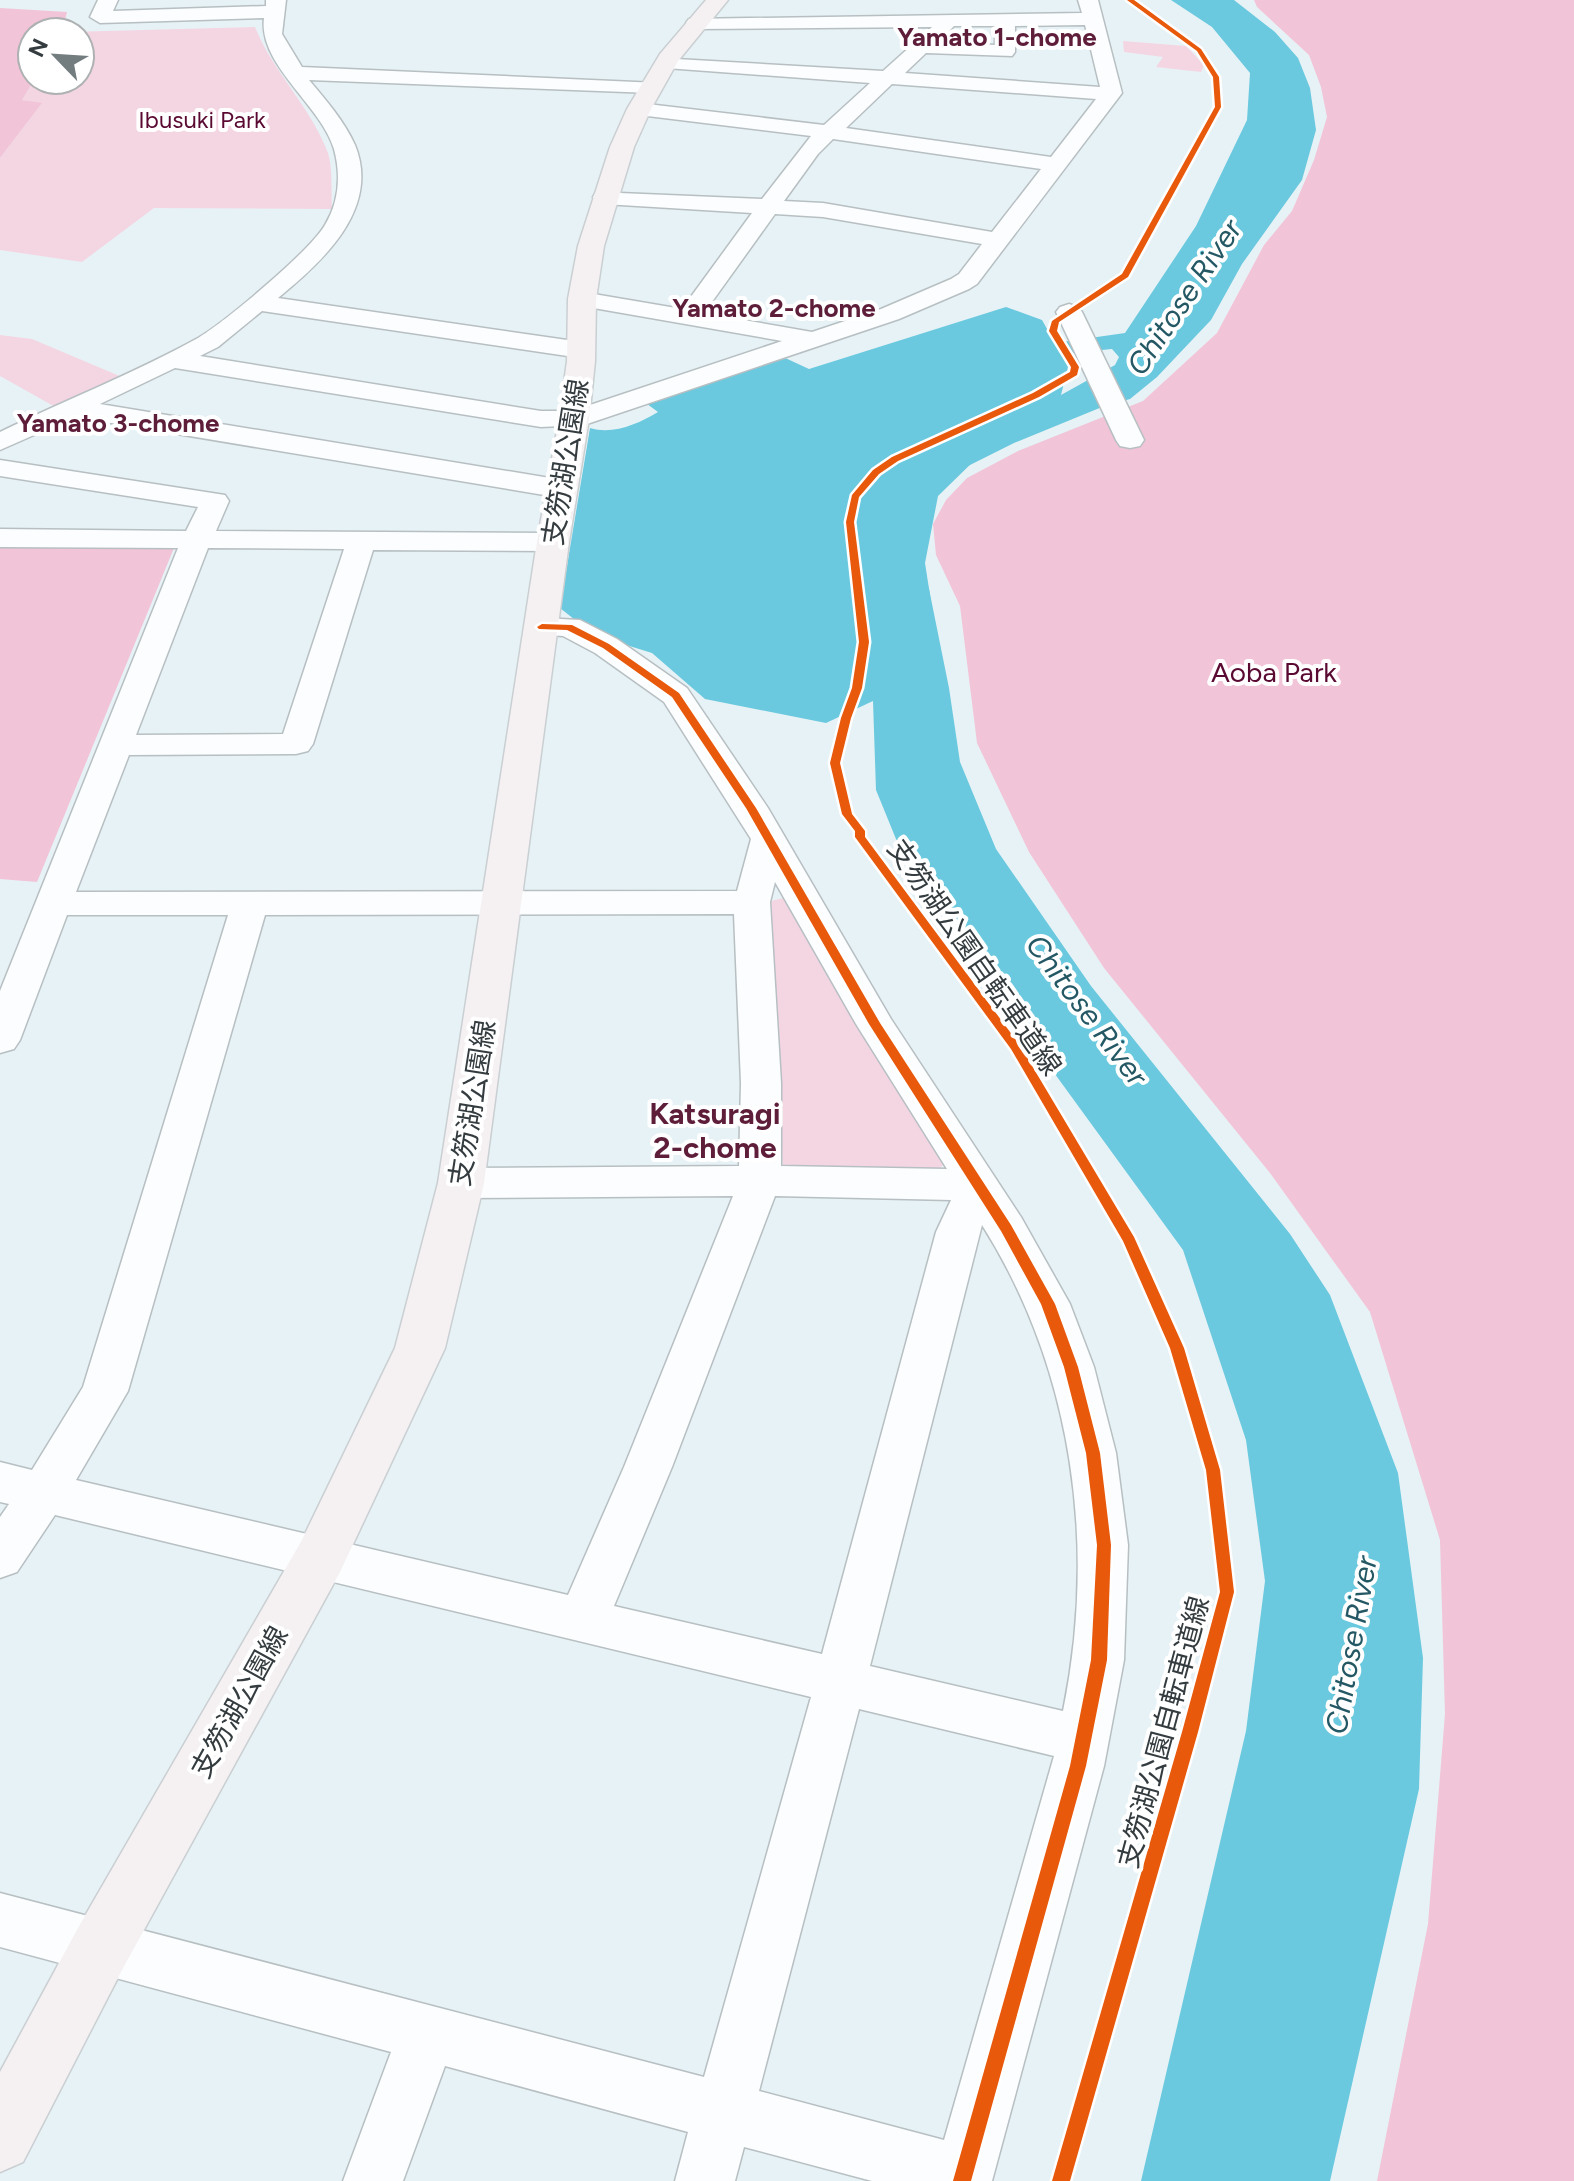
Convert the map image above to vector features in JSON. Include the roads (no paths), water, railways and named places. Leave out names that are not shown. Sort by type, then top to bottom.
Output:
[{"type":"main road","name":"支笏湖公園線","points":[[0,2139],[100,1949],[321,1556],[420,1348],[461,1183],[553,542],[574,419],[582,299],[604,197],[652,86],[706,12]]},
{"type":"street","points":[[0,442],[209,342],[295,272],[336,228],[349,192],[351,177],[344,146],[272,34],[274,6],[186,7],[100,17],[108,0]]},
{"type":"street","points":[[174,360],[526,417],[574,419],[890,314],[960,284],[968,279],[1111,94],[1092,10],[1005,20],[945,21],[706,12]]},
{"type":"street","points":[[921,47],[1005,52],[1005,20]]},
{"type":"street","points":[[689,316],[810,149],[832,132],[945,21]]},
{"type":"street","points":[[295,73],[652,86],[890,76],[1111,94]]},
{"type":"street","points":[[652,86],[832,132],[1058,165]]},
{"type":"street","points":[[604,197],[823,210],[998,240]]},
{"type":"street","points":[[582,299],[810,339]]},
{"type":"street","points":[[259,303],[581,350]]},
{"type":"street","points":[[1071,315],[1130,440]]},
{"type":"street","points":[[72,408],[562,489]]},
{"type":"street","points":[[0,468],[215,501],[196,541],[0,1040]]},
{"type":"street","points":[[0,538],[553,542]]},
{"type":"street","points":[[116,745],[296,744],[361,542]]},
{"type":"street","points":[[0,1920],[962,2178],[1083,1739],[1099,1660],[1104,1545],[1093,1453],[1071,1367],[1048,1304],[1006,1228],[875,1024],[751,808],[676,695],[606,646],[569,627],[542,627]]},
{"type":"street","points":[[583,1619],[648,1467],[760,1181],[761,1083],[752,902],[768,841]]},
{"type":"street","points":[[53,904],[752,902]]},
{"type":"street","points":[[0,1557],[22,1487],[105,1391],[250,903]]},
{"type":"street","points":[[461,1183],[760,1181],[979,1185]]},
{"type":"street","points":[[705,2181],[841,1681],[957,1232],[979,1185]]},
{"type":"street","points":[[22,1487],[1083,1739]]},
{"type":"street","points":[[373,2181],[427,2035]]},
{"type":"water","points":[[1171,0],[1234,0],[1275,32],[1298,58],[1310,88],[1316,130],[1302,180],[1242,264],[1211,320],[1157,377],[1130,399],[1102,407],[1014,443],[954,473],[905,519],[929,589],[960,762],[996,849],[1091,986],[1290,1234],[1330,1295],[1398,1473],[1423,1658],[1419,1789],[1330,2181],[1141,2181],[1246,1731],[1265,1581],[1246,1440],[1183,1250],[1009,1011],[896,839],[876,790],[873,701],[826,723],[705,699],[652,653],[594,635],[560,608],[590,428],[608,430],[625,427],[658,412],[643,401],[781,356],[809,369],[1006,307],[1042,320],[1055,343],[1125,333],[1196,226],[1247,120],[1250,73],[1212,27]],"holes":[[[1112,349],[1119,357],[1115,365],[1061,395],[1068,367],[1062,354]]]},
{"type":"waterway","name":"Chitose River","points":[[913,608],[906,563],[921,493],[962,456]]},
{"type":"district","name":"Yamato 1-chome","points":[[997,37]]},
{"type":"district","name":"Yamato 2-chome","points":[[774,308]]},
{"type":"district","name":"Yamato 3-chome","points":[[118,423]]},
{"type":"district","name":"Katsuragi 2-chome","points":[[715,1130]]},
{"type":"park label","name":"Ibusuki Park","points":[[202,119]]},
{"type":"park label","name":"Aoba Park","points":[[1274,672]]}]
